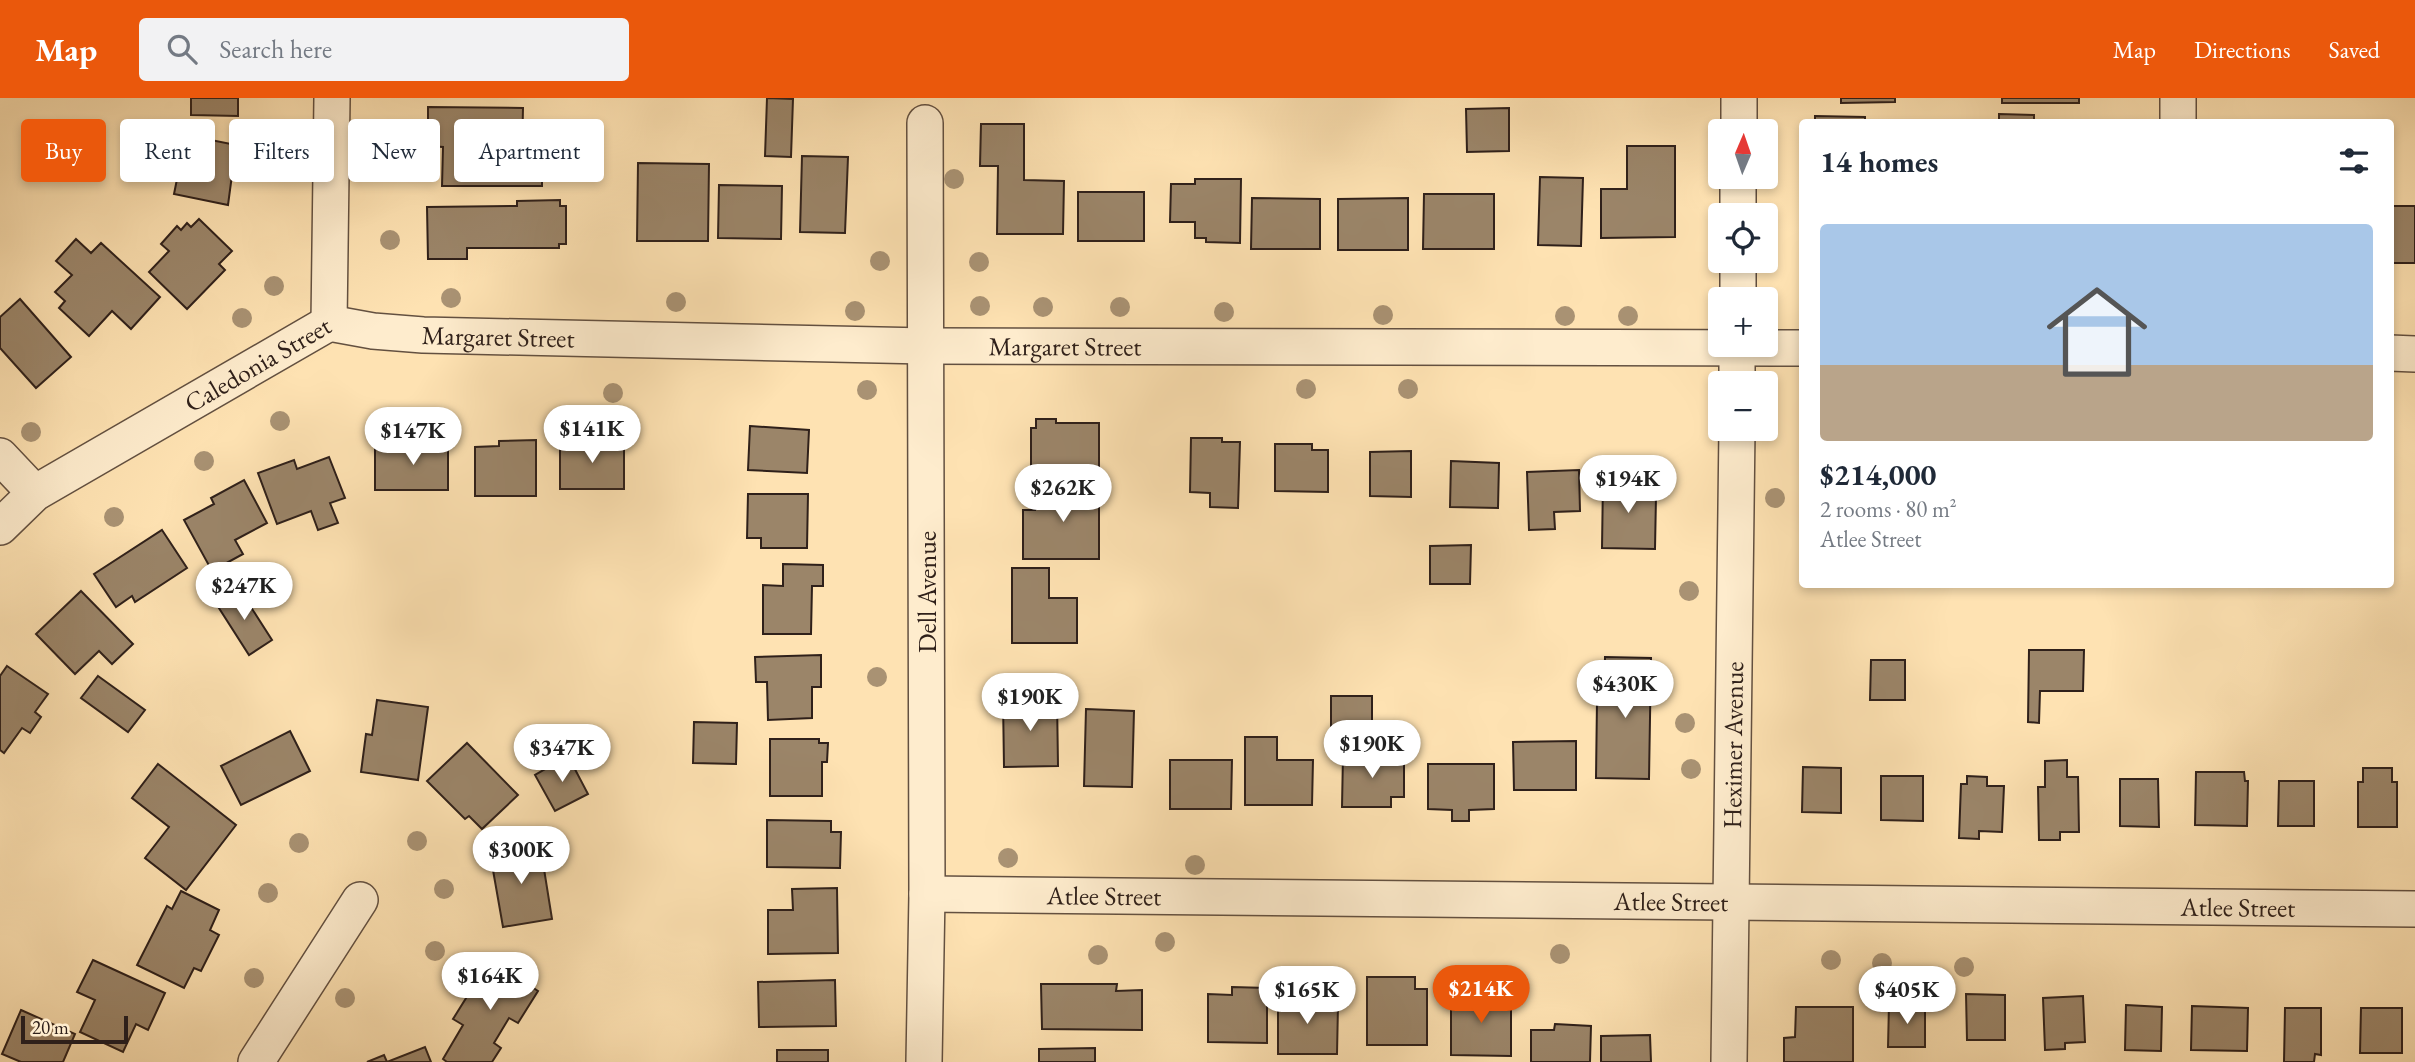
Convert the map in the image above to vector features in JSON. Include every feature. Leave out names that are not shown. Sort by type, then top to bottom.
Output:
[{"type":"street","name":"Caledonia Street","points":[[0,527],[35,493],[329,323],[332,98]]},
{"type":"street","points":[[1739,98],[1739,119]]},
{"type":"street","points":[[2178,98],[2178,119]]},
{"type":"street","name":"Dell Avenue","points":[[924,1062],[927,894],[925,123]]},
{"type":"street","name":"Margaret Street","points":[[329,323],[373,331],[423,335],[926,346],[1708,346]]},
{"type":"street","name":"Margaret Street","points":[[1778,347],[1799,348]]},
{"type":"street","points":[[2394,353],[2415,354]]},
{"type":"street","name":"Heximer Avenue","points":[[1729,1062],[1737,441]]},
{"type":"street","points":[[0,456],[35,493]]},
{"type":"street","name":"Atlee Street","points":[[927,894],[2415,909]]},
{"type":"street","points":[[256,1062],[360,900]]},
{"type":"building","points":[[191,98],[238,98],[238,116],[191,115]]},
{"type":"building","points":[[767,98],[793,99],[791,157],[765,156]]},
{"type":"building","points":[[1841,98],[1895,98],[1895,102],[1841,103]]},
{"type":"building","points":[[2002,98],[2079,98],[2079,103],[2002,103]]},
{"type":"building","points":[[428,107],[523,108],[523,119],[454,119],[454,182],[542,182],[542,186],[442,186],[443,147],[440,147],[440,119],[428,119]]},
{"type":"building","points":[[1509,108],[1509,151],[1467,152],[1466,109]]},
{"type":"building","points":[[1999,114],[2034,115],[2034,119],[1999,119]]},
{"type":"building","points":[[1815,116],[1865,117],[1865,119],[1815,119]]},
{"type":"building","points":[[981,124],[1024,124],[1024,180],[1064,181],[1063,234],[997,234],[998,166],[980,166]]},
{"type":"building","points":[[215,141],[229,144],[231,182],[228,205],[174,194],[176,182],[215,182]]},
{"type":"building","points":[[1627,146],[1675,146],[1675,237],[1601,238],[1601,189],[1627,189]]},
{"type":"building","points":[[802,156],[848,157],[845,233],[800,232]]},
{"type":"building","points":[[638,163],[709,164],[708,241],[637,241]]},
{"type":"building","points":[[1540,177],[1583,178],[1581,246],[1538,245]]},
{"type":"building","points":[[1195,179],[1241,179],[1240,243],[1206,242],[1206,238],[1195,238],[1195,222],[1170,222],[1171,184],[1195,184]]},
{"type":"building","points":[[719,185],[782,186],[781,239],[718,238]]},
{"type":"building","points":[[1078,192],[1144,192],[1144,241],[1078,241]]},
{"type":"building","points":[[1424,194],[1494,194],[1494,249],[1423,249]]},
{"type":"building","points":[[1252,198],[1320,199],[1320,249],[1251,249]]},
{"type":"building","points":[[1408,198],[1408,250],[1338,250],[1338,199]]},
{"type":"building","points":[[560,200],[560,206],[566,206],[566,244],[559,244],[559,248],[467,248],[467,259],[428,259],[427,207],[517,206],[517,201]]},
{"type":"building","points":[[2394,206],[2415,206],[2415,263],[2394,263]]},
{"type":"building","points":[[199,219],[232,251],[219,264],[225,270],[187,309],[149,272],[169,251],[161,244],[177,226],[181,230],[187,223],[191,227]]},
{"type":"building","points":[[76,239],[91,253],[101,243],[160,297],[131,329],[112,311],[89,336],[59,308],[65,301],[55,292],[72,275],[56,261]]},
{"type":"building","points":[[20,299],[71,357],[36,388],[0,348],[0,317]]},
{"type":"building","points":[[1036,419],[1056,419],[1056,423],[1099,423],[1099,479],[1031,478],[1031,428],[1036,428]]},
{"type":"building","points":[[750,426],[809,430],[807,473],[748,470]]},
{"type":"building","points":[[1191,438],[1222,438],[1222,442],[1240,442],[1238,508],[1210,507],[1210,493],[1190,492]]},
{"type":"building","points":[[536,440],[536,496],[475,496],[475,447],[499,446],[499,441]]},
{"type":"building","points":[[410,441],[448,441],[448,490],[375,490],[375,449],[410,449]]},
{"type":"building","points":[[560,441],[624,441],[624,489],[560,489]]},
{"type":"building","points":[[1275,444],[1312,444],[1312,450],[1328,450],[1328,492],[1275,491]]},
{"type":"building","points":[[1411,451],[1411,497],[1370,496],[1370,452]]},
{"type":"building","points":[[329,457],[345,498],[330,503],[338,523],[318,530],[311,511],[277,524],[258,473],[294,460],[297,469]]},
{"type":"building","points":[[1451,461],[1499,463],[1498,508],[1450,507]]},
{"type":"building","points":[[1579,470],[1580,511],[1554,512],[1555,529],[1529,530],[1527,472]]},
{"type":"building","points":[[244,480],[267,523],[235,540],[243,554],[212,571],[184,520],[214,504],[211,498]]},
{"type":"building","points":[[1603,480],[1649,480],[1649,496],[1656,496],[1655,549],[1602,548]]},
{"type":"building","points":[[1035,486],[1099,486],[1099,559],[1023,559],[1023,510],[1035,510]]},
{"type":"building","points":[[748,494],[808,494],[807,548],[761,548],[761,538],[747,538]]},
{"type":"building","points":[[162,530],[187,568],[135,602],[132,596],[116,607],[94,574]]},
{"type":"building","points":[[1471,545],[1470,584],[1430,584],[1430,546]]},
{"type":"building","points":[[783,564],[823,565],[823,586],[812,586],[811,634],[763,634],[763,585],[783,586]]},
{"type":"building","points":[[1012,568],[1049,568],[1049,598],[1077,598],[1077,643],[1012,643]]},
{"type":"building","points":[[240,590],[272,640],[249,655],[217,605]]},
{"type":"building","points":[[81,591],[133,644],[112,664],[99,651],[75,674],[36,634]]},
{"type":"building","points":[[2029,650],[2084,650],[2083,691],[2040,691],[2039,723],[2028,722]]},
{"type":"building","points":[[821,655],[821,687],[812,687],[812,718],[768,720],[767,682],[756,682],[755,657]]},
{"type":"building","points":[[1605,657],[1651,658],[1649,779],[1596,778],[1597,701],[1604,701]]},
{"type":"building","points":[[1871,660],[1905,660],[1905,700],[1870,700]]},
{"type":"building","points":[[7,666],[48,694],[35,712],[41,717],[30,733],[22,728],[4,753],[0,750],[0,676]]},
{"type":"building","points":[[98,676],[145,710],[128,732],[81,698]]},
{"type":"building","points":[[1331,696],[1372,696],[1372,737],[1331,737]]},
{"type":"building","points":[[1003,699],[1057,699],[1058,766],[1004,767]]},
{"type":"building","points":[[377,700],[428,707],[418,780],[361,772],[366,734],[372,735]]},
{"type":"building","points":[[1086,709],[1134,711],[1132,787],[1084,786]]},
{"type":"building","points":[[694,722],[737,723],[736,764],[693,763]]},
{"type":"building","points":[[290,731],[310,771],[241,805],[221,766]]},
{"type":"building","points":[[1245,737],[1277,737],[1277,760],[1313,760],[1312,805],[1245,805]]},
{"type":"building","points":[[770,739],[819,739],[819,743],[828,743],[827,762],[822,762],[822,796],[770,796]]},
{"type":"building","points":[[1576,741],[1576,790],[1514,790],[1513,742]]},
{"type":"building","points":[[467,743],[518,795],[482,829],[469,816],[465,819],[427,781]]},
{"type":"building","points":[[1343,755],[1404,755],[1404,797],[1391,797],[1391,807],[1342,807]]},
{"type":"building","points":[[568,756],[588,794],[555,811],[535,775]]},
{"type":"building","points":[[1170,760],[1232,760],[1231,809],[1170,809]]},
{"type":"building","points":[[2067,760],[2067,777],[2078,777],[2079,832],[2060,832],[2060,840],[2039,840],[2038,787],[2045,787],[2045,761]]},
{"type":"building","points":[[158,764],[236,825],[186,890],[145,858],[169,827],[132,798]]},
{"type":"building","points":[[1428,764],[1494,764],[1494,809],[1469,810],[1469,821],[1452,821],[1452,810],[1428,809]]},
{"type":"building","points":[[1803,767],[1841,768],[1841,813],[1802,812]]},
{"type":"building","points":[[2363,768],[2392,768],[2392,782],[2397,782],[2397,827],[2358,827],[2358,782],[2363,782]]},
{"type":"building","points":[[2196,772],[2244,772],[2245,781],[2248,781],[2247,826],[2195,825]]},
{"type":"building","points":[[1881,776],[1923,776],[1923,821],[1881,820]]},
{"type":"building","points":[[1967,776],[1987,777],[1987,786],[2004,786],[2002,832],[1979,831],[1979,839],[1959,838],[1961,784],[1967,784]]},
{"type":"building","points":[[2120,779],[2158,779],[2159,827],[2120,826]]},
{"type":"building","points":[[2279,781],[2314,781],[2314,826],[2278,826]]},
{"type":"building","points":[[767,820],[831,821],[831,832],[841,832],[840,868],[767,867]]},
{"type":"building","points":[[540,844],[552,919],[503,927],[490,853]]},
{"type":"building","points":[[837,888],[838,953],[768,954],[768,910],[793,910],[792,889]]},
{"type":"building","points":[[181,891],[219,910],[210,930],[219,935],[201,971],[194,968],[184,988],[137,965],[167,906],[172,909]]},
{"type":"building","points":[[493,955],[533,980],[529,985],[538,991],[518,1023],[509,1018],[494,1043],[501,1048],[492,1062],[447,1062],[443,1059],[463,1025],[453,1019]]},
{"type":"building","points":[[93,960],[165,993],[148,1030],[136,1024],[123,1052],[80,1032],[95,1000],[77,992]]},
{"type":"building","points":[[1367,977],[1415,977],[1415,989],[1427,989],[1427,1045],[1367,1045]]},
{"type":"building","points":[[835,980],[836,1026],[759,1027],[758,982]]},
{"type":"building","points":[[1041,984],[1117,984],[1116,991],[1142,990],[1142,1030],[1042,1029]]},
{"type":"building","points":[[1232,987],[1267,988],[1267,1043],[1208,1042],[1208,994],[1232,995]]},
{"type":"building","points":[[1293,992],[1316,992],[1316,1005],[1338,1005],[1337,1054],[1278,1054],[1278,1003],[1292,1004]]},
{"type":"building","points":[[1451,994],[1511,994],[1511,1056],[1451,1055]]},
{"type":"building","points":[[1966,994],[2005,995],[2005,1040],[1967,1040]]},
{"type":"building","points":[[2083,996],[2085,1042],[2065,1043],[2065,1049],[2045,1050],[2043,998]]},
{"type":"building","points":[[1889,1004],[1925,1005],[1925,1047],[1888,1047]]},
{"type":"building","points":[[2126,1005],[2162,1007],[2161,1051],[2125,1050]]},
{"type":"building","points":[[2192,1006],[2248,1008],[2247,1051],[2191,1050]]},
{"type":"building","points":[[1796,1007],[1853,1007],[1853,1062],[1784,1062],[1784,1038],[1795,1037]]},
{"type":"building","points":[[2285,1008],[2321,1008],[2321,1055],[2315,1054],[2314,1062],[2284,1062]]},
{"type":"building","points":[[2361,1008],[2402,1008],[2402,1053],[2360,1053]]},
{"type":"building","points":[[21,1010],[75,1034],[63,1062],[21,1062],[2,1054]]},
{"type":"building","points":[[1555,1024],[1591,1026],[1590,1062],[1531,1062],[1531,1030],[1554,1030]]},
{"type":"building","points":[[1650,1035],[1651,1062],[1601,1062],[1601,1036]]},
{"type":"building","points":[[425,1047],[431,1062],[387,1062]]},
{"type":"building","points":[[1095,1048],[1095,1062],[1039,1062],[1039,1049]]},
{"type":"building","points":[[777,1050],[828,1050],[828,1062],[777,1062]]},
{"type":"building","points":[[384,1055],[387,1062],[367,1062]]}]
